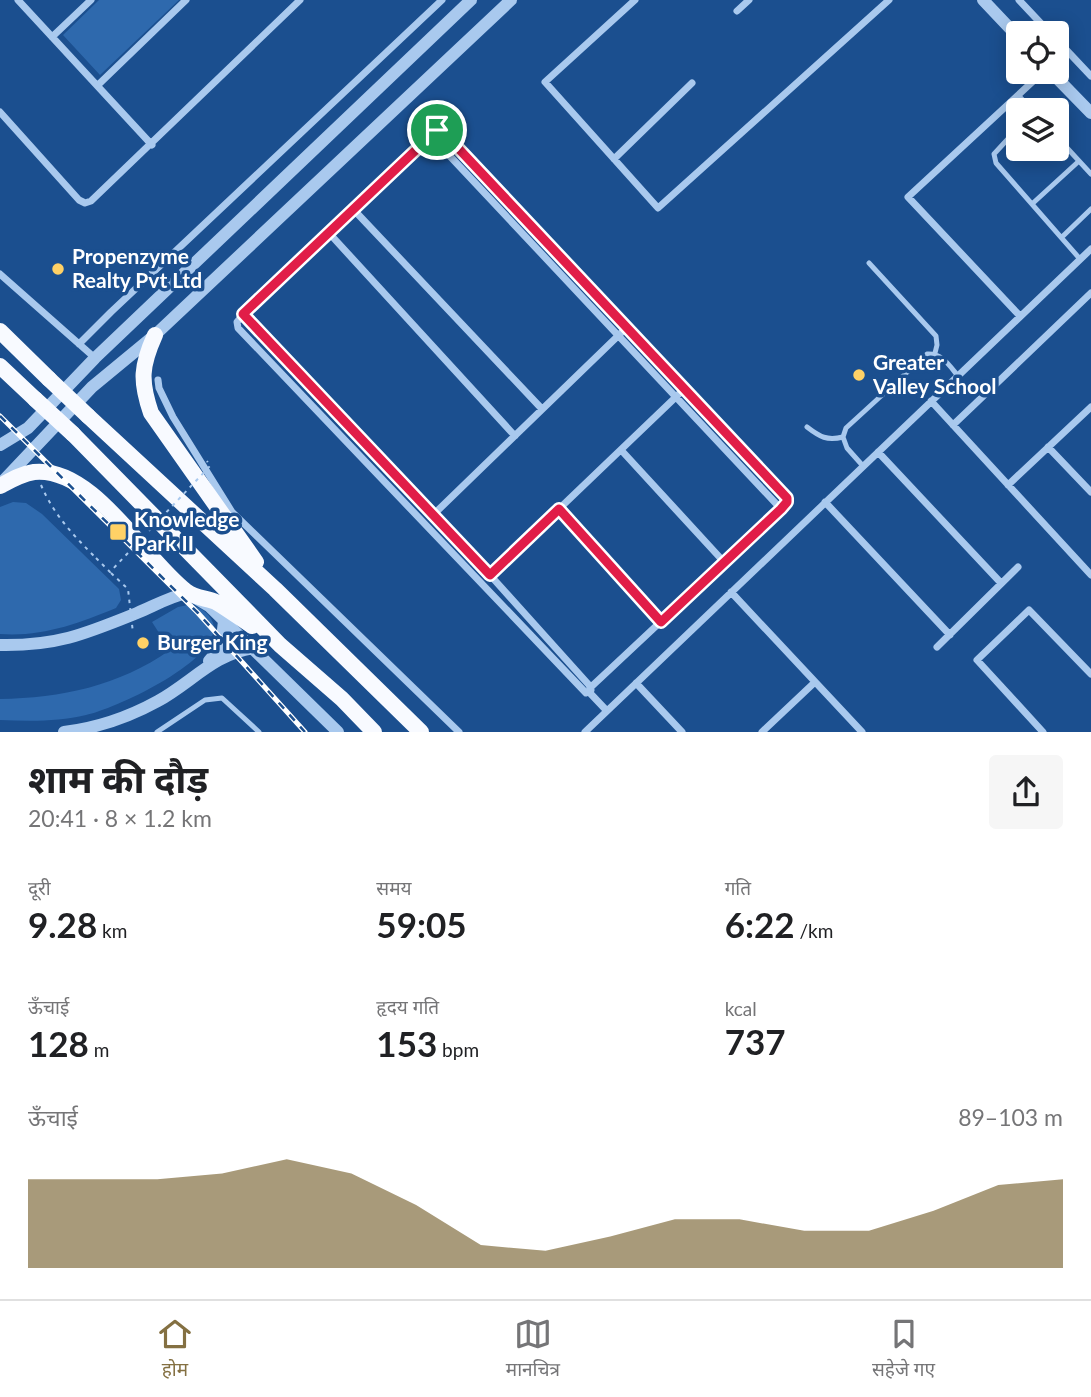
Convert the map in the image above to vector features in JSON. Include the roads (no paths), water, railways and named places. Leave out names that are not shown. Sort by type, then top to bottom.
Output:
[{"type":"highway","points":[[0,331],[275,589],[421,732]]},
{"type":"highway","points":[[155,335],[144,369],[143,390],[151,413],[275,589]]},
{"type":"highway","points":[[0,366],[73,435],[280,645],[342,699],[374,732]]},
{"type":"highway","points":[[0,485],[18,476],[35,472],[54,474],[77,484],[96,499],[187,593],[215,602],[280,645]]},
{"type":"street","points":[[18,0],[152,145]]},
{"type":"street","points":[[52,37],[91,0]]},
{"type":"street","points":[[98,85],[186,0]]},
{"type":"street","points":[[0,111],[79,200],[85,203],[91,201],[300,0]]},
{"type":"street","points":[[79,344],[442,0]]},
{"type":"street","points":[[0,445],[27,428],[95,358],[471,0]]},
{"type":"street","points":[[0,485],[92,387],[155,335],[512,0]]},
{"type":"street","points":[[635,0],[545,82],[658,208],[884,1]]},
{"type":"street","points":[[737,11],[749,0]]},
{"type":"street","points":[[983,0],[1006,24]]},
{"type":"street","points":[[1018,0],[1038,21]]},
{"type":"street","points":[[1069,51],[1089,70]]},
{"type":"street","points":[[614,159],[692,83]]},
{"type":"street","points":[[1020,316],[908,197],[1030,84]]},
{"type":"street","points":[[1063,84],[1091,113]]},
{"type":"street","points":[[437,130],[442,131],[685,388],[784,495],[787,502],[590,690],[584,692],[238,328],[237,322],[243,314],[431,136],[437,130]]},
{"type":"street","points":[[431,136],[781,509]]},
{"type":"street","points":[[502,212],[510,204]]},
{"type":"street","points":[[353,209],[542,410]]},
{"type":"street","points":[[329,233],[515,436]]},
{"type":"street","points":[[585,732],[1091,248]]},
{"type":"street","points":[[0,274],[95,358]]},
{"type":"street","points":[[953,425],[1091,293]]},
{"type":"street","points":[[243,314],[490,575],[607,711]]},
{"type":"street","points":[[433,515],[627,327]]},
{"type":"street","points":[[158,380],[173,417],[232,512],[459,732]]},
{"type":"street","points":[[490,575],[685,388]]},
{"type":"street","points":[[931,401],[1091,575]]},
{"type":"street","points":[[1008,485],[1091,407]]},
{"type":"street","points":[[1048,447],[1091,492]]},
{"type":"street","points":[[622,451],[724,562]]},
{"type":"street","points":[[878,452],[1001,583]]},
{"type":"street","points":[[825,502],[950,635]]},
{"type":"street","points":[[559,509],[661,622]]},
{"type":"street","points":[[937,647],[1018,567]]},
{"type":"street","points":[[731,592],[862,732]]},
{"type":"street","points":[[0,645],[35,645],[69,639],[146,609],[168,597],[187,593],[209,606],[338,732]]},
{"type":"street","points":[[1043,732],[977,660],[1029,610],[1091,674]]},
{"type":"street","points":[[205,667],[220,647],[224,621]]},
{"type":"street","points":[[64,732],[102,728],[159,701],[205,667],[238,650],[253,648]]},
{"type":"street","points":[[762,732],[815,682]]},
{"type":"street","points":[[636,683],[682,732]]},
{"type":"lane","points":[[1018,95],[1021,98]]},
{"type":"lane","points":[[1006,139],[997,148],[994,159],[1080,259]]},
{"type":"lane","points":[[1069,150],[1091,174]]},
{"type":"lane","points":[[1032,204],[1080,161]]},
{"type":"lane","points":[[1062,237],[1091,209]]},
{"type":"lane","points":[[869,263],[936,336],[935,354]]},
{"type":"lane","points":[[863,466],[847,448],[843,437],[846,428],[927,354],[941,357],[958,376]]},
{"type":"lane","points":[[807,427],[821,438],[843,437]]},
{"type":"lane","points":[[158,732],[205,701],[222,698],[259,732]]},
{"type":"railway","points":[[0,416],[198,613],[305,732]]},
{"type":"place","name":"Propenzyme Realty Pvt Ltd","points":[[58,269]]},
{"type":"place","name":"Greater Valley School","points":[[859,375]]},
{"type":"place","name":"Knowledge Park II","points":[[118,532]]},
{"type":"place","name":"Burger King","points":[[143,643]]}]
